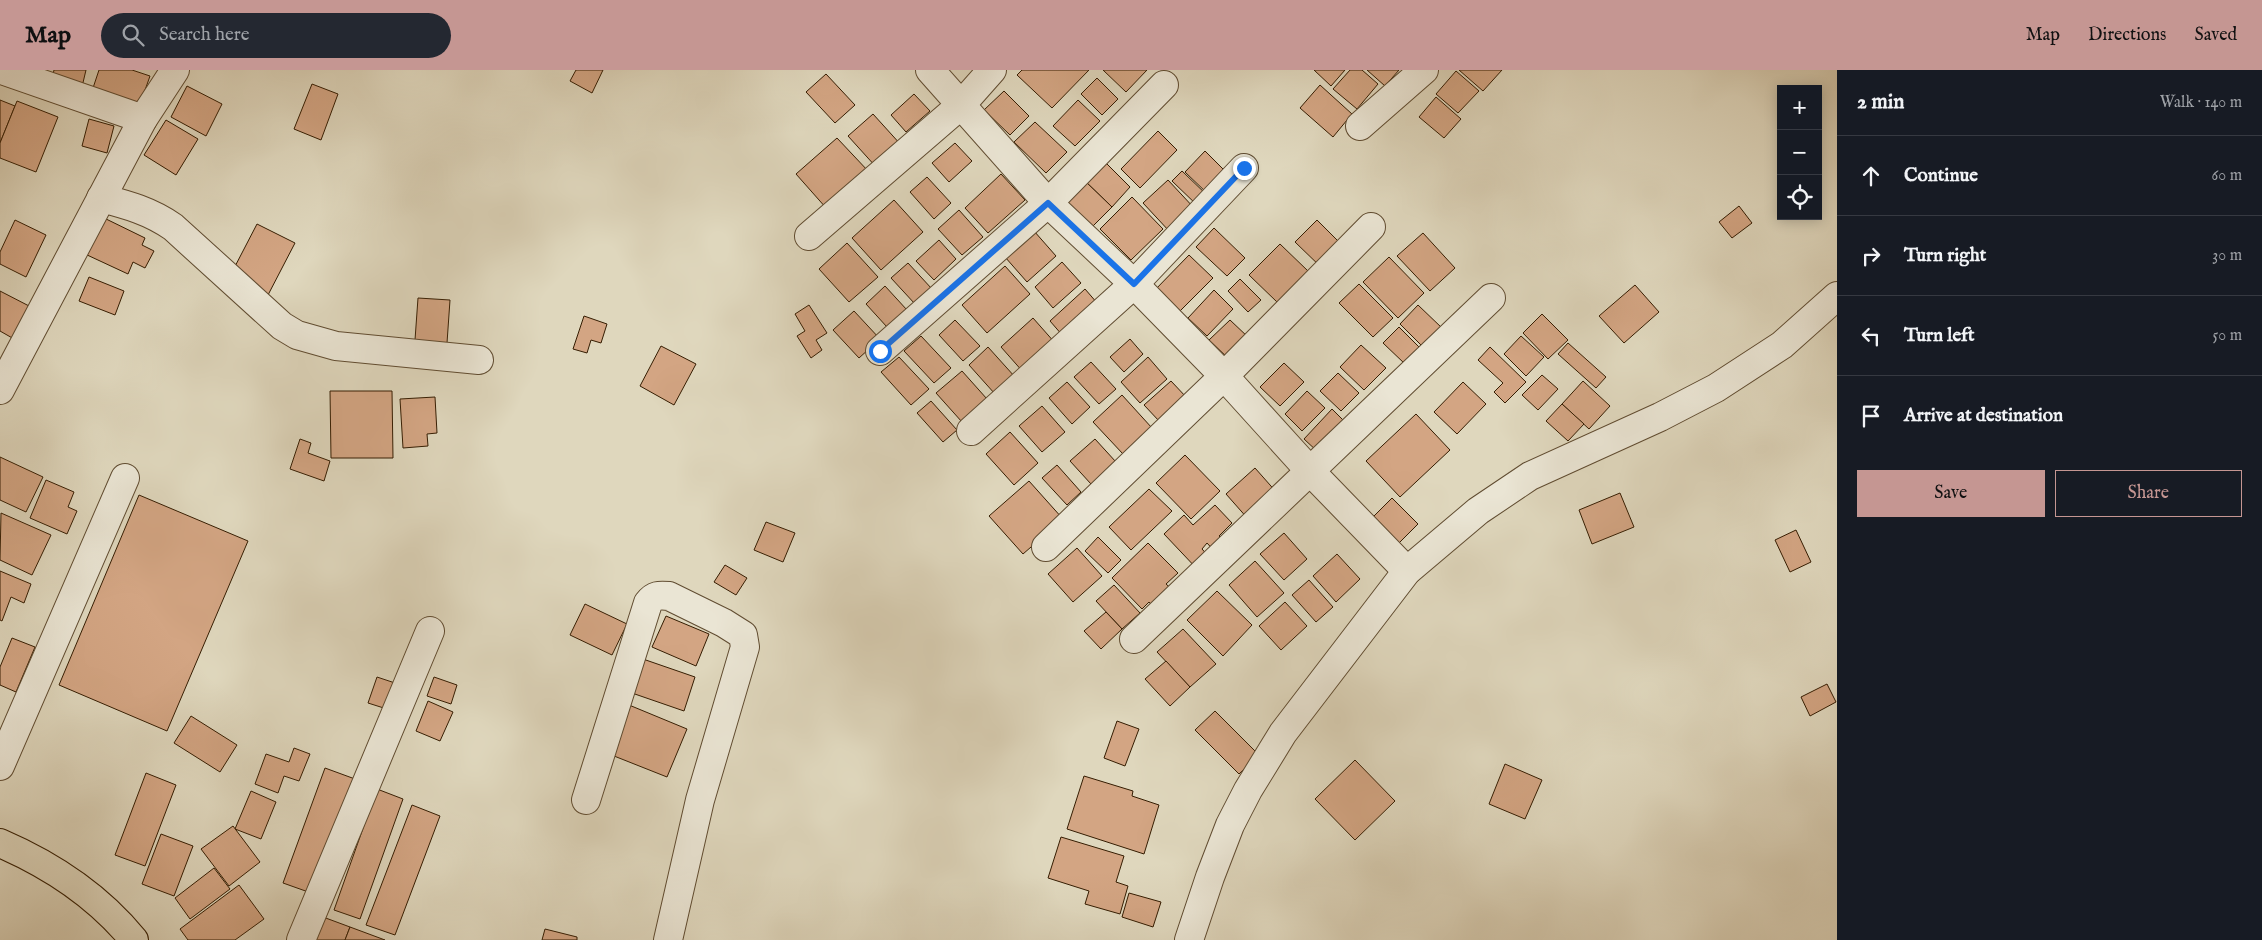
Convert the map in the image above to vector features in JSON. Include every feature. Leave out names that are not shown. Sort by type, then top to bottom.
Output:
[{"type":"highway","points":[[0,843],[24,853],[93,898],[117,919],[134,940]]},
{"type":"street","points":[[2,70],[143,119]]},
{"type":"street","points":[[0,390],[143,119],[175,70]]},
{"type":"street","points":[[930,70],[1048,203],[1134,284],[1224,376],[1310,471],[1407,571]]},
{"type":"street","points":[[809,236],[961,105],[992,70]]},
{"type":"street","points":[[1360,126],[1424,70]]},
{"type":"street","points":[[880,351],[1048,203],[1164,85]]},
{"type":"street","points":[[971,431],[1134,284],[1244,168]]},
{"type":"street","points":[[101,198],[136,206],[173,226],[282,326],[297,335],[336,346],[479,360]]},
{"type":"street","points":[[1046,547],[1224,376],[1371,227]]},
{"type":"street","points":[[1189,940],[1213,868],[1230,825],[1248,790],[1283,733],[1407,571],[1478,511],[1530,476],[1660,417],[1716,388],[1782,345],[1837,296]]},
{"type":"street","points":[[1134,639],[1491,298]]},
{"type":"street","points":[[0,766],[124,478]]},
{"type":"street","points":[[586,800],[648,603],[652,598],[659,595],[669,596],[724,623],[743,635],[745,647],[700,800],[668,940]]},
{"type":"street","points":[[301,940],[430,631]]},
{"type":"building","points":[[54,70],[86,70],[81,91],[51,83]]},
{"type":"building","points":[[99,70],[132,70],[150,76],[138,110],[91,94]]},
{"type":"building","points":[[576,70],[603,70],[592,93],[570,81]]},
{"type":"building","points":[[1022,70],[1089,70],[1052,108],[1017,75]]},
{"type":"building","points":[[1103,70],[1147,70],[1126,92]]},
{"type":"building","points":[[1314,70],[1345,70],[1331,86]]},
{"type":"building","points":[[1350,70],[1362,70],[1378,84],[1357,109],[1333,89]]},
{"type":"building","points":[[1367,70],[1399,70],[1385,86]]},
{"type":"building","points":[[1459,70],[1502,70],[1483,91]]},
{"type":"building","points":[[1456,71],[1479,91],[1458,113],[1436,94]]},
{"type":"building","points":[[826,74],[855,105],[835,123],[806,92]]},
{"type":"building","points":[[1097,78],[1118,99],[1102,115],[1081,94]]},
{"type":"building","points":[[312,84],[338,94],[321,140],[294,129]]},
{"type":"building","points":[[1320,85],[1352,114],[1333,137],[1300,108]]},
{"type":"building","points":[[187,86],[222,104],[206,136],[171,117]]},
{"type":"building","points":[[1004,91],[1029,116],[1010,135],[984,110]]},
{"type":"building","points":[[914,94],[930,111],[906,132],[891,115]]},
{"type":"building","points":[[1436,97],[1461,119],[1444,138],[1419,117]]},
{"type":"building","points":[[0,100],[15,106],[0,143]]},
{"type":"building","points":[[1078,100],[1100,121],[1075,146],[1053,126]]},
{"type":"building","points":[[17,101],[58,117],[36,172],[0,158],[0,143]]},
{"type":"building","points":[[873,114],[902,146],[877,168],[848,136]]},
{"type":"building","points":[[89,119],[114,126],[107,153],[82,146]]},
{"type":"building","points":[[166,120],[198,139],[176,175],[144,155]]},
{"type":"building","points":[[1035,122],[1067,152],[1046,173],[1014,142]]},
{"type":"building","points":[[1158,131],[1177,150],[1140,188],[1121,169]]},
{"type":"building","points":[[837,138],[869,172],[827,209],[796,174]]},
{"type":"building","points":[[955,143],[972,161],[949,182],[932,163]]},
{"type":"building","points":[[1205,151],[1229,175],[1209,195],[1185,172]]},
{"type":"building","points":[[1104,161],[1130,187],[1112,207],[1085,181]]},
{"type":"building","points":[[1182,171],[1209,197],[1199,207],[1172,181]]},
{"type":"building","points":[[1001,174],[1025,200],[988,233],[965,208]]},
{"type":"building","points":[[927,177],[951,203],[934,219],[910,192]]},
{"type":"building","points":[[1168,180],[1195,209],[1170,232],[1143,203]]},
{"type":"building","points":[[1085,181],[1112,207],[1091,228],[1064,202]]},
{"type":"building","points":[[1132,197],[1163,229],[1131,260],[1100,229]]},
{"type":"building","points":[[894,200],[923,232],[881,270],[852,238]]},
{"type":"building","points":[[1739,206],[1752,223],[1732,238],[1719,222]]},
{"type":"building","points":[[959,210],[983,237],[962,255],[938,229]]},
{"type":"building","points":[[102,217],[145,238],[142,245],[154,251],[145,268],[133,262],[128,274],[85,254]]},
{"type":"building","points":[[15,220],[46,235],[26,277],[0,264],[0,252]]},
{"type":"building","points":[[1317,220],[1345,248],[1324,270],[1295,242]]},
{"type":"building","points":[[257,224],[295,243],[268,295],[230,276]]},
{"type":"building","points":[[1214,228],[1245,258],[1227,276],[1196,247]]},
{"type":"building","points":[[1034,231],[1056,256],[1027,282],[1005,257]]},
{"type":"building","points":[[1423,233],[1455,268],[1430,291],[1397,256]]},
{"type":"building","points":[[939,240],[956,259],[934,280],[916,261]]},
{"type":"building","points":[[847,243],[878,277],[849,302],[819,269]]},
{"type":"building","points":[[1280,244],[1308,271],[1277,302],[1249,275]]},
{"type":"building","points":[[1189,255],[1213,278],[1176,315],[1153,292]]},
{"type":"building","points":[[1389,257],[1424,293],[1398,318],[1363,282]]},
{"type":"building","points":[[1062,262],[1081,283],[1053,308],[1035,287]]},
{"type":"building","points":[[908,263],[932,289],[915,304],[891,278]]},
{"type":"building","points":[[1005,266],[1030,294],[987,333],[962,305]]},
{"type":"building","points":[[89,277],[124,291],[115,315],[79,301]]},
{"type":"building","points":[[1240,279],[1261,300],[1248,312],[1228,291]]},
{"type":"building","points":[[1359,284],[1393,318],[1373,337],[1339,303]]},
{"type":"building","points":[[1635,285],[1659,312],[1624,343],[1599,316]]},
{"type":"building","points":[[885,286],[907,310],[887,327],[866,304]]},
{"type":"building","points":[[1085,289],[1098,304],[1063,336],[1050,321]]},
{"type":"building","points":[[1214,290],[1233,309],[1207,336],[1188,318]]},
{"type":"building","points":[[0,291],[31,307],[14,339],[0,331]]},
{"type":"building","points":[[418,298],[450,300],[447,343],[415,340]]},
{"type":"building","points":[[809,305],[827,333],[816,340],[822,350],[811,358],[797,336],[805,331],[795,314]]},
{"type":"building","points":[[1418,305],[1442,328],[1423,347],[1400,324]]},
{"type":"building","points":[[854,311],[880,339],[859,358],[833,330]]},
{"type":"building","points":[[1542,314],[1568,340],[1548,359],[1523,333]]},
{"type":"building","points":[[584,316],[607,324],[601,343],[591,340],[587,353],[573,349]]},
{"type":"building","points":[[1033,318],[1056,344],[1024,373],[1001,347]]},
{"type":"building","points":[[955,320],[980,346],[963,361],[939,335]]},
{"type":"building","points":[[1230,320],[1249,338],[1229,359],[1209,340]]},
{"type":"building","points":[[1399,327],[1420,348],[1405,364],[1383,343]]},
{"type":"building","points":[[921,336],[951,368],[934,383],[904,351]]},
{"type":"building","points":[[1521,336],[1544,357],[1526,376],[1504,354]]},
{"type":"building","points":[[1130,339],[1143,354],[1124,372],[1110,357]]},
{"type":"building","points":[[1568,343],[1606,377],[1596,388],[1558,354]]},
{"type":"building","points":[[1361,345],[1386,368],[1364,390],[1340,367]]},
{"type":"building","points":[[661,346],[696,364],[674,405],[640,386]]},
{"type":"building","points":[[988,347],[1015,377],[995,394],[969,365]]},
{"type":"building","points":[[1490,347],[1526,382],[1505,403],[1494,392],[1503,383],[1478,360]]},
{"type":"building","points":[[899,357],[929,389],[911,405],[881,372]]},
{"type":"building","points":[[1148,357],[1167,379],[1140,403],[1121,382]]},
{"type":"building","points":[[1091,362],[1116,389],[1099,404],[1074,377]]},
{"type":"building","points":[[1284,363],[1304,382],[1280,406],[1260,387]]},
{"type":"building","points":[[962,371],[987,399],[962,422],[936,393]]},
{"type":"building","points":[[1338,373],[1359,393],[1341,411],[1320,391]]},
{"type":"building","points":[[1542,375],[1558,389],[1538,410],[1522,395]]},
{"type":"building","points":[[1171,381],[1187,398],[1160,422],[1144,405]]},
{"type":"building","points":[[1583,381],[1610,406],[1589,429],[1562,404]]},
{"type":"building","points":[[1067,382],[1090,407],[1072,424],[1049,398]]},
{"type":"building","points":[[1463,382],[1486,404],[1457,434],[1434,412]]},
{"type":"building","points":[[330,391],[392,391],[393,458],[331,458]]},
{"type":"building","points":[[1307,391],[1325,408],[1302,431],[1285,414]]},
{"type":"building","points":[[1122,395],[1152,428],[1123,454],[1093,422]]},
{"type":"building","points":[[435,397],[437,433],[427,434],[428,446],[403,448],[400,399]]},
{"type":"building","points":[[931,401],[957,430],[943,442],[917,413]]},
{"type":"building","points":[[1562,404],[1584,424],[1568,441],[1546,421]]},
{"type":"building","points":[[1042,406],[1065,432],[1042,452],[1019,426]]},
{"type":"building","points":[[1332,409],[1346,423],[1318,452],[1304,439]]},
{"type":"building","points":[[1416,414],[1450,450],[1400,497],[1366,461]]},
{"type":"building","points":[[1010,432],[1038,463],[1014,485],[986,454]]},
{"type":"building","points":[[300,439],[311,443],[308,453],[330,461],[324,481],[290,469]]},
{"type":"building","points":[[1095,439],[1116,462],[1091,484],[1070,461]]},
{"type":"building","points":[[1185,455],[1220,491],[1191,519],[1156,483]]},
{"type":"building","points":[[0,457],[43,477],[26,512],[0,500]]},
{"type":"building","points":[[1057,465],[1081,492],[1067,505],[1042,478]]},
{"type":"building","points":[[1255,468],[1278,494],[1249,520],[1226,494]]},
{"type":"building","points":[[46,480],[74,492],[68,507],[77,511],[67,534],[30,518]]},
{"type":"building","points":[[1029,481],[1063,519],[1023,554],[989,516]]},
{"type":"building","points":[[1149,489],[1172,511],[1131,550],[1109,527]]},
{"type":"building","points":[[1620,493],[1634,527],[1592,544],[1579,510]]},
{"type":"building","points":[[139,495],[248,541],[167,731],[59,685]]},
{"type":"building","points":[[1392,498],[1418,524],[1397,545],[1370,520]]},
{"type":"building","points":[[1215,505],[1232,523],[1219,536],[1227,544],[1217,554],[1207,543],[1202,549],[1211,559],[1199,571],[1164,534],[1184,515],[1193,525]]},
{"type":"building","points":[[1,513],[51,535],[32,575],[0,560]]},
{"type":"building","points":[[766,522],[795,533],[783,562],[754,550]]},
{"type":"building","points":[[1796,530],[1811,562],[1790,572],[1775,540]]},
{"type":"building","points":[[1284,533],[1307,559],[1284,580],[1260,554]]},
{"type":"building","points":[[1098,537],[1121,560],[1108,573],[1085,551]]},
{"type":"building","points":[[1148,543],[1178,573],[1166,584],[1175,592],[1156,610],[1149,602],[1142,609],[1112,578]]},
{"type":"building","points":[[1077,548],[1102,576],[1073,602],[1048,574]]},
{"type":"building","points":[[1337,554],[1360,579],[1336,602],[1313,576]]},
{"type":"building","points":[[1255,561],[1284,593],[1257,617],[1229,585]]},
{"type":"building","points":[[725,565],[747,578],[736,595],[714,582]]},
{"type":"building","points":[[0,571],[31,584],[24,603],[11,597],[2,621],[0,620]]},
{"type":"building","points":[[1309,580],[1333,607],[1316,622],[1292,595]]},
{"type":"building","points":[[1114,585],[1140,613],[1122,629],[1096,601]]},
{"type":"building","points":[[1217,591],[1252,625],[1223,656],[1187,620]]},
{"type":"building","points":[[1285,602],[1307,626],[1281,650],[1259,626]]},
{"type":"building","points":[[585,604],[627,624],[612,655],[570,635]]},
{"type":"building","points":[[1106,612],[1122,629],[1101,649],[1084,631]]},
{"type":"building","points":[[666,616],[709,634],[696,666],[652,647]]},
{"type":"building","points":[[1183,629],[1216,664],[1190,687],[1157,652]]},
{"type":"building","points":[[12,638],[35,647],[16,692],[0,685],[0,667]]},
{"type":"building","points":[[640,658],[695,677],[684,711],[629,692]]},
{"type":"building","points":[[1166,661],[1190,687],[1170,706],[1145,679]]},
{"type":"building","points":[[377,677],[398,684],[390,710],[368,703]]},
{"type":"building","points":[[434,677],[457,685],[451,704],[427,696]]},
{"type":"building","points":[[1827,684],[1836,702],[1810,716],[1801,697]]},
{"type":"building","points":[[428,701],[453,712],[440,741],[416,731]]},
{"type":"building","points":[[629,705],[687,729],[667,777],[609,754]]},
{"type":"building","points":[[1215,711],[1259,755],[1239,774],[1195,730]]},
{"type":"building","points":[[191,716],[237,745],[220,772],[174,743]]},
{"type":"building","points":[[1117,721],[1139,729],[1125,766],[1104,758]]},
{"type":"building","points":[[294,748],[310,754],[299,781],[284,776],[278,793],[255,784],[266,754],[289,762]]},
{"type":"building","points":[[1355,760],[1395,801],[1355,840],[1315,799]]},
{"type":"building","points":[[1505,764],[1542,780],[1525,819],[1489,804]]},
{"type":"building","points":[[325,768],[355,779],[314,894],[283,883]]},
{"type":"building","points":[[146,773],[176,785],[145,866],[115,855]]},
{"type":"building","points":[[1084,776],[1133,791],[1132,796],[1159,805],[1144,854],[1067,829]]},
{"type":"building","points":[[377,789],[403,799],[360,919],[334,910]]},
{"type":"building","points":[[251,791],[276,802],[261,839],[235,829]]},
{"type":"building","points":[[412,805],[440,816],[395,935],[366,925]]},
{"type":"building","points":[[233,826],[260,862],[229,886],[201,849]]},
{"type":"building","points":[[161,834],[193,846],[174,896],[142,884]]},
{"type":"building","points":[[1061,837],[1124,856],[1116,882],[1128,886],[1120,914],[1085,904],[1089,891],[1048,878]]},
{"type":"building","points":[[214,868],[230,889],[190,919],[175,898]]},
{"type":"building","points":[[239,885],[264,919],[235,940],[188,940],[180,929]]},
{"type":"building","points":[[1129,893],[1161,902],[1153,927],[1122,917]]},
{"type":"building","points":[[323,917],[350,927],[345,940],[315,940]]},
{"type":"building","points":[[350,927],[385,940],[345,940]]},
{"type":"building","points":[[545,929],[577,937],[577,940],[542,940]]},
{"type":"route","points":[[880,351],[1048,203],[1134,284],[1244,168]]}]
